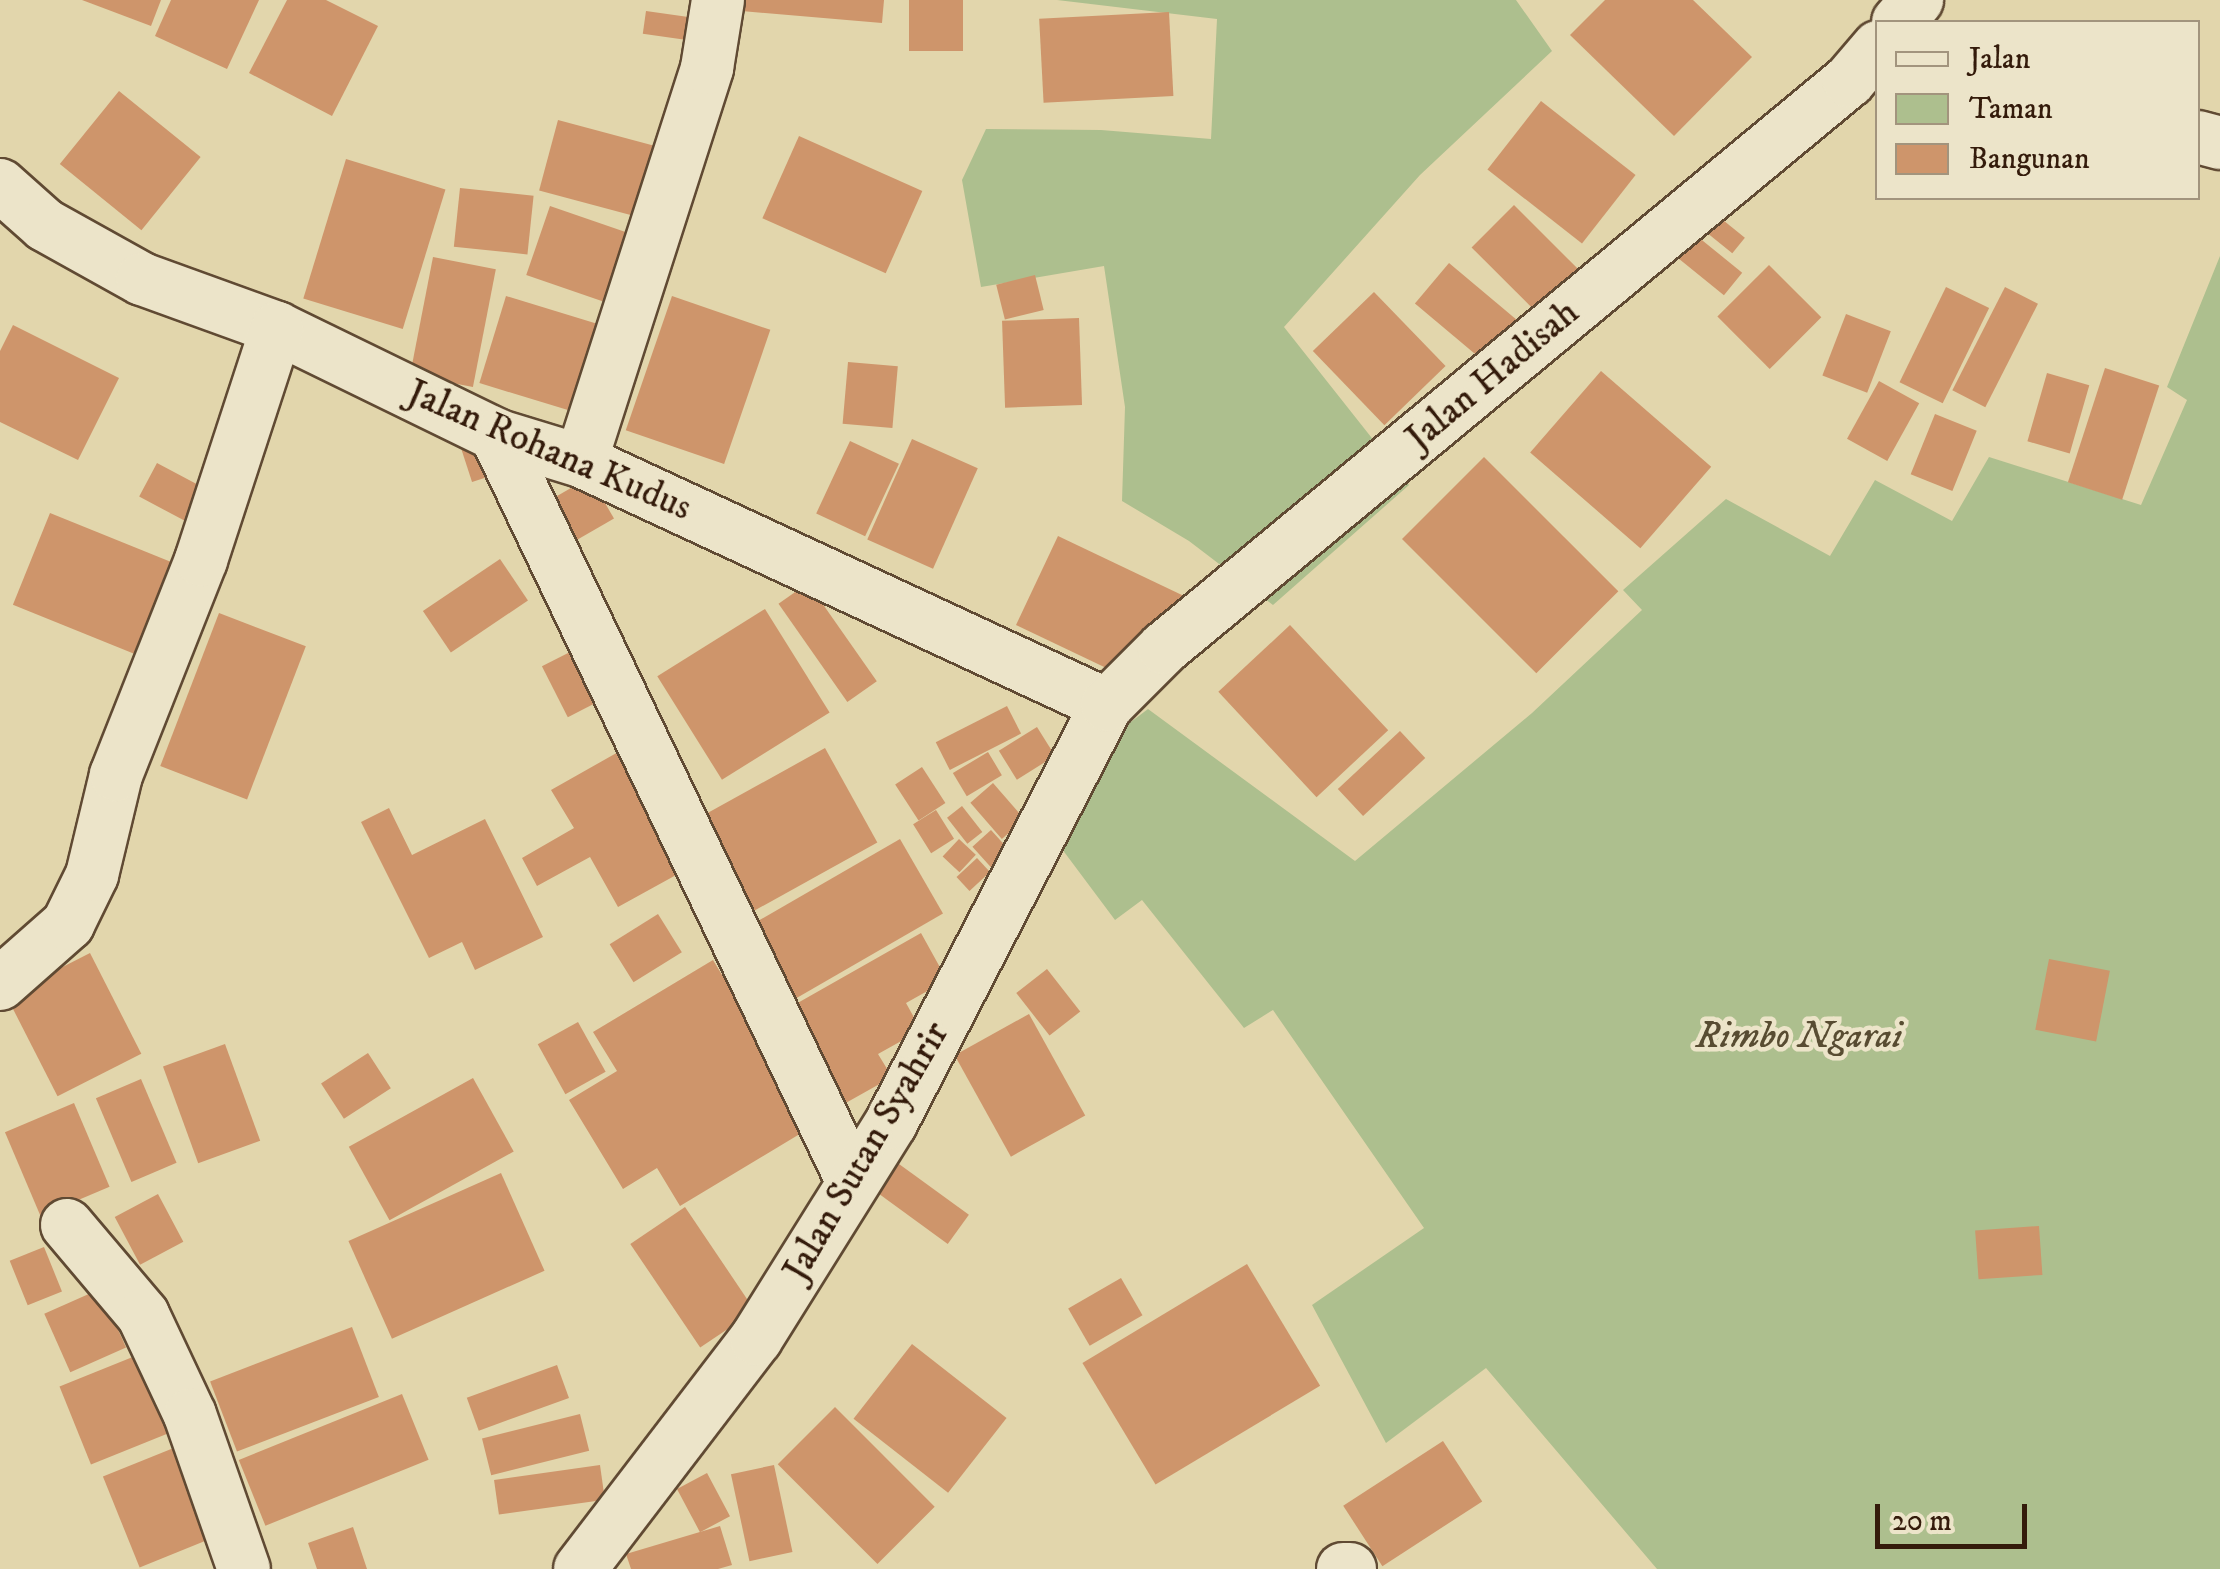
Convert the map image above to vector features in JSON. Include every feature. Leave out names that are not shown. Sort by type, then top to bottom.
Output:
[{"type":"street","points":[[581,461],[707,68],[718,0]]},
{"type":"street","points":[[1900,20],[1918,0]]},
{"type":"street","name":"Jalan Hadisah","points":[[1107,705],[1179,636],[1868,70]]},
{"type":"street","name":"Jalan Rohana Kudus","points":[[0,185],[45,225],[142,280],[278,328],[496,434],[581,461],[1107,705]]},
{"type":"street","points":[[0,984],[68,924],[92,876],[116,774],[200,560],[278,328]]},
{"type":"street","points":[[496,434],[852,1180]]},
{"type":"street","name":"Jalan Sutan Syahrir","points":[[580,1569],[756,1339],[891,1123],[1107,705]]},
{"type":"street","points":[[68,1225],[142,1314],[190,1414],[244,1569]]},
{"type":"green space","points":[[1057,0],[1516,0],[1552,51],[1420,175],[1284,327],[1409,485],[1273,605],[1189,541],[1122,501],[1125,407],[1104,266],[981,287],[962,180],[986,129],[1101,130],[1211,139],[1217,19]]},
{"type":"green space","name":"Rimbo Ngarai","points":[[2220,256],[2220,1569],[1657,1569],[1486,1368],[1386,1443],[1312,1305],[1424,1228],[1273,1010],[1244,1028],[1142,900],[1115,920],[1053,837],[1119,731],[1148,709],[1355,861],[1532,713],[1642,610],[1623,590],[1726,499],[1830,556],[1875,480],[1952,521],[1989,457],[2141,505],[2187,400],[2167,387]]},
{"type":"building","points":[[82,0],[161,0],[151,26]]},
{"type":"building","points":[[171,0],[259,0],[227,69],[155,36]]},
{"type":"building","points":[[287,0],[326,0],[378,26],[332,116],[249,73]]},
{"type":"building","points":[[731,0],[884,0],[882,23],[730,10]]},
{"type":"building","points":[[909,0],[963,0],[963,51],[909,51]]},
{"type":"building","points":[[1605,0],[1693,0],[1752,57],[1674,136],[1570,35]]},
{"type":"building","points":[[646,11],[702,19],[699,42],[643,34]]},
{"type":"building","points":[[1169,12],[1173,96],[1044,103],[1039,19]]},
{"type":"building","points":[[119,91],[201,157],[141,230],[60,164]]},
{"type":"building","points":[[1541,101],[1636,175],[1582,243],[1487,170]]},
{"type":"building","points":[[558,120],[670,150],[651,221],[539,191]]},
{"type":"building","points":[[799,136],[922,191],[886,273],[762,218]]},
{"type":"building","points":[[346,159],[445,189],[403,329],[303,299]]},
{"type":"building","points":[[460,188],[534,196],[527,254],[454,247]]},
{"type":"building","points":[[1514,205],[1578,269],[1536,312],[1472,247]]},
{"type":"building","points":[[550,206],[644,238],[620,307],[526,275]]},
{"type":"building","points":[[1713,212],[1745,238],[1732,253],[1700,228]]},
{"type":"building","points":[[1687,228],[1742,273],[1724,295],[1669,251]]},
{"type":"building","points":[[433,257],[496,269],[473,387],[410,375]]},
{"type":"building","points":[[1449,263],[1519,321],[1485,362],[1415,304]]},
{"type":"building","points":[[1769,265],[1821,317],[1770,369],[1717,317]]},
{"type":"building","points":[[1035,275],[1044,310],[1005,320],[996,285]]},
{"type":"building","points":[[1946,287],[1989,308],[1943,403],[1900,382]]},
{"type":"building","points":[[2005,287],[2038,304],[1985,407],[1952,390]]},
{"type":"building","points":[[1374,292],[1446,366],[1384,425],[1313,351]]},
{"type":"building","points":[[506,296],[598,324],[571,411],[479,383]]},
{"type":"building","points":[[672,296],[770,330],[724,464],[626,430]]},
{"type":"building","points":[[1846,314],[1891,331],[1867,393],[1822,376]]},
{"type":"building","points":[[1079,318],[1082,405],[1005,408],[1002,321]]},
{"type":"building","points":[[13,325],[119,378],[78,460],[0,422],[0,351]]},
{"type":"building","points":[[848,362],[898,366],[892,428],[843,424]]},
{"type":"building","points":[[2105,368],[2159,386],[2122,500],[2068,482]]},
{"type":"building","points":[[1601,371],[1711,467],[1640,548],[1530,453]]},
{"type":"building","points":[[2047,373],[2089,385],[2070,453],[2027,441]]},
{"type":"building","points":[[1879,381],[1919,403],[1887,461],[1847,439]]},
{"type":"building","points":[[1935,414],[1977,431],[1952,491],[1911,474]]},
{"type":"building","points":[[912,439],[978,468],[933,569],[867,539]]},
{"type":"building","points":[[485,441],[496,474],[472,482],[461,449]]},
{"type":"building","points":[[850,441],[899,464],[865,536],[816,514]]},
{"type":"building","points":[[1484,457],[1618,591],[1536,673],[1402,539]]},
{"type":"building","points":[[157,463],[214,493],[196,527],[139,497]]},
{"type":"building","points":[[590,477],[614,519],[561,549],[537,507]]},
{"type":"building","points":[[50,513],[184,567],[146,659],[13,605]]},
{"type":"building","points":[[1058,536],[1184,596],[1159,646],[1121,675],[1016,625]]},
{"type":"building","points":[[500,559],[528,600],[451,652],[423,611]]},
{"type":"building","points":[[808,583],[877,681],[847,702],[779,604]]},
{"type":"building","points":[[765,609],[830,712],[722,780],[657,676]]},
{"type":"building","points":[[219,613],[306,646],[247,799],[160,766]]},
{"type":"building","points":[[1290,625],[1388,730],[1317,797],[1218,692]]},
{"type":"building","points":[[574,650],[600,701],[568,717],[542,666]]},
{"type":"building","points":[[1007,706],[1021,734],[950,770],[936,742]]},
{"type":"building","points":[[1037,727],[1055,756],[1017,780],[999,751]]},
{"type":"building","points":[[1400,731],[1425,758],[1363,816],[1338,789]]},
{"type":"building","points":[[825,748],[877,842],[753,911],[701,817]]},
{"type":"building","points":[[620,751],[687,869],[618,907],[590,857],[537,886],[522,858],[574,828],[551,790]]},
{"type":"building","points":[[988,752],[1002,775],[967,796],[953,773]]},
{"type":"building","points":[[922,767],[945,803],[919,820],[895,784]]},
{"type":"building","points":[[993,783],[1024,819],[1002,839],[970,803]]},
{"type":"building","points":[[962,806],[982,832],[967,844],[947,818]]},
{"type":"building","points":[[389,808],[412,855],[485,819],[543,937],[475,970],[462,942],[429,958],[361,822]]},
{"type":"building","points":[[936,810],[954,839],[931,853],[913,824]]},
{"type":"building","points":[[991,830],[1010,851],[991,868],[972,847]]},
{"type":"building","points":[[900,839],[943,913],[785,1004],[742,930]]},
{"type":"building","points":[[959,839],[976,855],[959,872],[943,857]]},
{"type":"building","points":[[977,858],[990,872],[969,891],[957,877]]},
{"type":"building","points":[[658,914],[682,952],[634,982],[610,944]]},
{"type":"building","points":[[921,933],[947,980],[906,1003],[921,1030],[878,1054],[892,1077],[835,1109],[780,1013]]},
{"type":"building","points":[[90,953],[141,1054],[58,1096],[6,996]]},
{"type":"building","points":[[2049,959],[2110,971],[2096,1042],[2035,1030]]},
{"type":"building","points":[[713,960],[813,1126],[680,1206],[657,1168],[623,1189],[569,1100],[617,1071],[593,1032]]},
{"type":"building","points":[[1047,969],[1080,1012],[1050,1036],[1016,993]]},
{"type":"building","points":[[1029,1014],[1085,1115],[1011,1157],[955,1055]]},
{"type":"building","points":[[578,1022],[606,1072],[565,1094],[538,1044]]},
{"type":"building","points":[[225,1044],[260,1141],[198,1163],[163,1067]]},
{"type":"building","points":[[368,1053],[391,1088],[344,1119],[321,1083]]},
{"type":"building","points":[[473,1078],[514,1151],[390,1220],[349,1147]]},
{"type":"building","points":[[141,1079],[177,1163],[131,1182],[96,1098]]},
{"type":"building","points":[[74,1103],[110,1187],[41,1216],[5,1132]]},
{"type":"building","points":[[888,1156],[969,1215],[948,1244],[867,1185]]},
{"type":"building","points":[[501,1173],[545,1271],[392,1339],[348,1241]]},
{"type":"building","points":[[158,1194],[183,1242],[140,1265],[115,1217]]},
{"type":"building","points":[[685,1207],[755,1311],[700,1348],[630,1244]]},
{"type":"building","points":[[2039,1226],[2042,1275],[1979,1279],[1975,1230]]},
{"type":"building","points":[[44,1247],[62,1292],[28,1305],[10,1261]]},
{"type":"building","points":[[1247,1264],[1320,1386],[1156,1485],[1082,1363]]},
{"type":"building","points":[[1121,1278],[1142,1315],[1090,1346],[1068,1308]]},
{"type":"building","points":[[100,1289],[126,1347],[70,1372],[44,1314]]},
{"type":"building","points":[[352,1327],[379,1397],[237,1451],[210,1381]]},
{"type":"building","points":[[912,1344],[1007,1418],[948,1493],[854,1419]]},
{"type":"building","points":[[155,1348],[186,1426],[91,1464],[60,1387]]},
{"type":"building","points":[[557,1365],[569,1398],[479,1431],[467,1398]]},
{"type":"building","points":[[402,1394],[429,1460],[265,1526],[239,1460]]},
{"type":"building","points":[[835,1407],[935,1507],[877,1564],[778,1464]]},
{"type":"building","points":[[580,1414],[589,1451],[491,1475],[482,1438]]},
{"type":"building","points":[[191,1441],[228,1532],[140,1567],[103,1477]]},
{"type":"building","points":[[1443,1441],[1482,1501],[1382,1566],[1343,1506]]},
{"type":"building","points":[[600,1465],[605,1500],[499,1515],[494,1480]]},
{"type":"building","points":[[774,1465],[793,1552],[749,1561],[731,1474]]},
{"type":"building","points":[[707,1473],[730,1516],[700,1532],[677,1489]]},
{"type":"building","points":[[720,1526],[732,1565],[718,1569],[631,1569],[626,1554]]},
{"type":"building","points":[[353,1527],[367,1569],[317,1569],[308,1543]]}]
